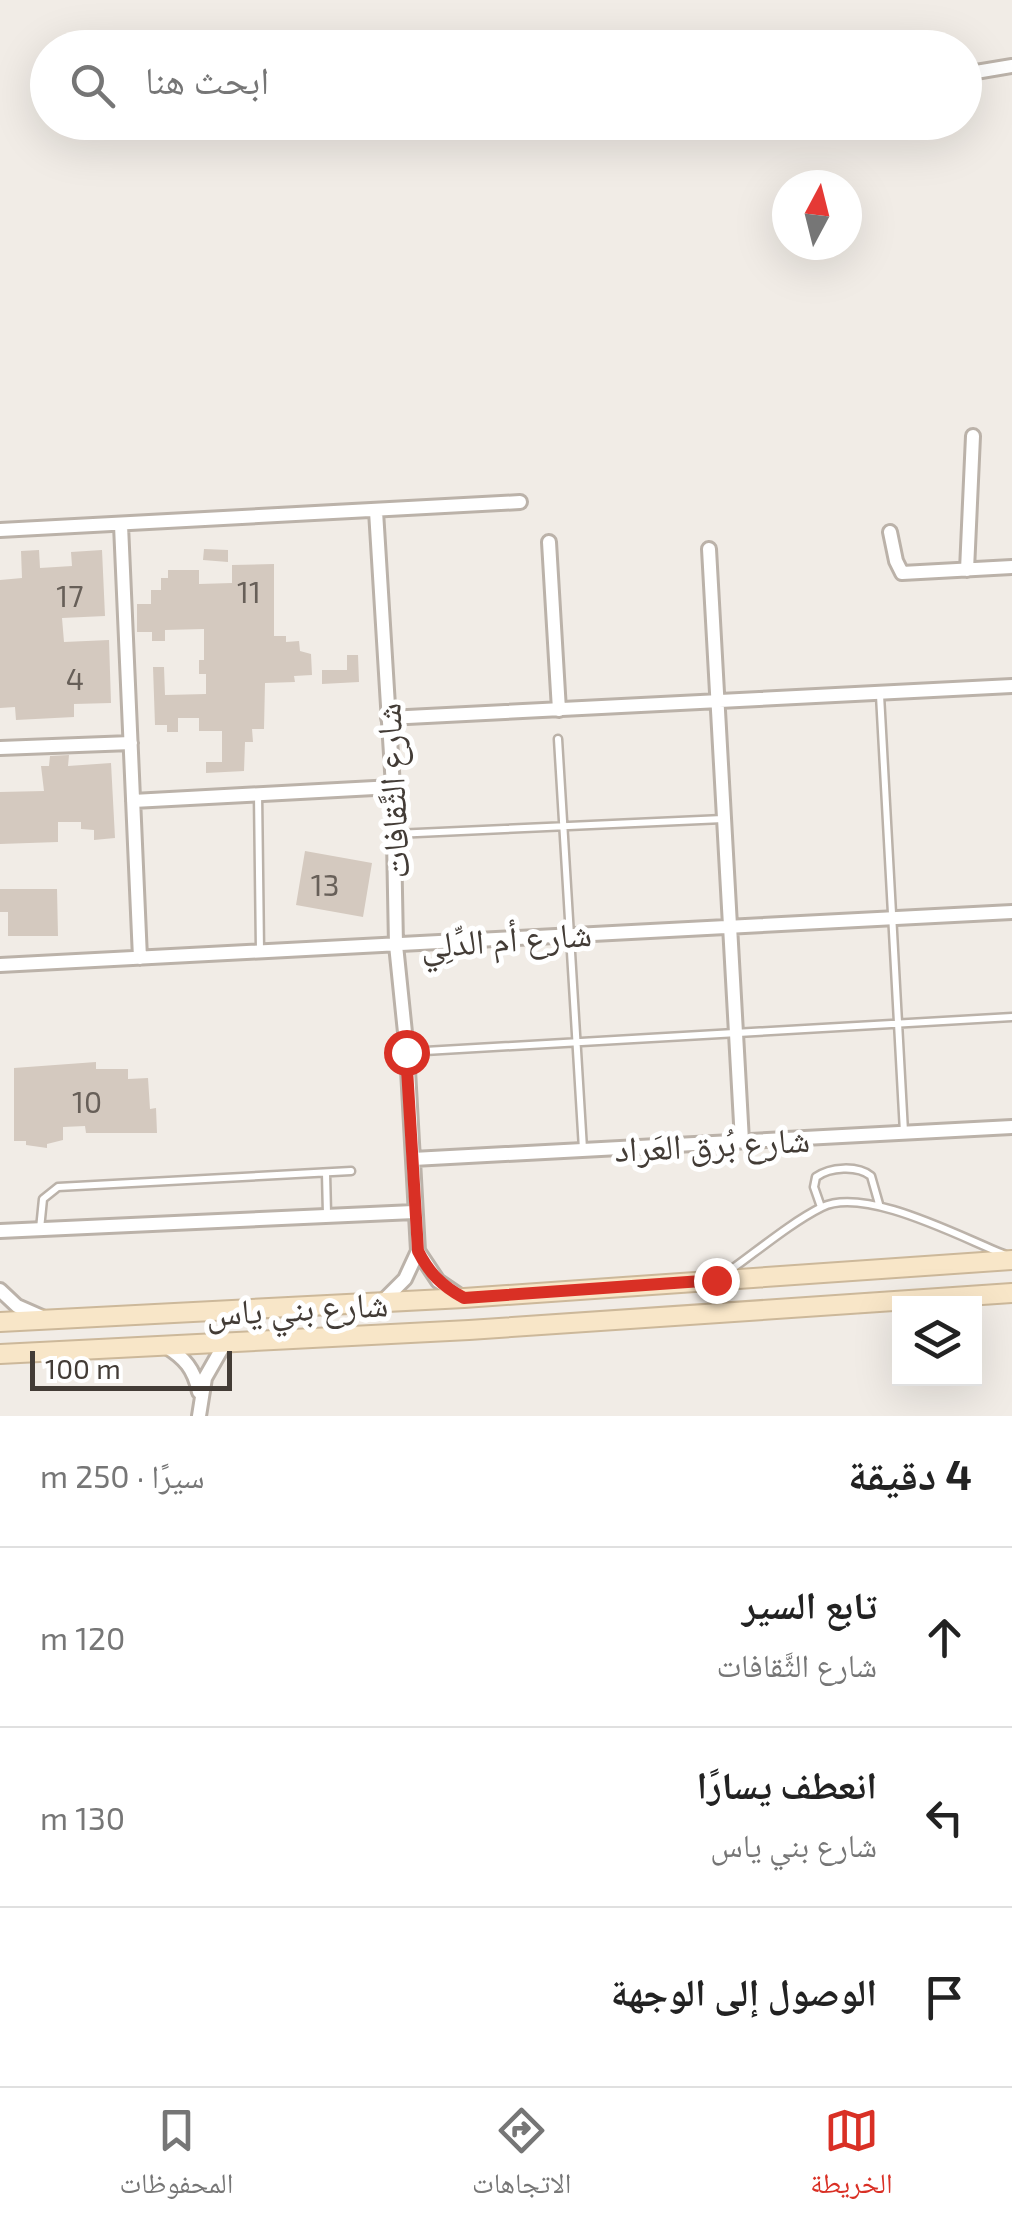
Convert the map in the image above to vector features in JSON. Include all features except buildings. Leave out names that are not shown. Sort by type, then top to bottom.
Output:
[{"type":"main road","name":"شارع بني ياس","points":[[0,1322],[464,1298],[1012,1258]]},
{"type":"main road","name":"شارع بني ياس","points":[[0,1354],[1012,1293]]},
{"type":"street","points":[[982,71],[1012,66]]},
{"type":"street","points":[[968,570],[974,436]]},
{"type":"street","points":[[0,530],[520,502]]},
{"type":"street","name":"شارع الثَّقافات","points":[[376,512],[393,788],[396,945],[418,1251]]},
{"type":"street","points":[[121,525],[140,958]]},
{"type":"street","points":[[890,532],[902,573],[1012,567]]},
{"type":"street","points":[[549,542],[560,710]]},
{"type":"street","points":[[709,549],[742,1142]]},
{"type":"street","points":[[388,718],[1012,686]]},
{"type":"street","points":[[0,748],[130,742]]},
{"type":"street","points":[[133,801],[393,788]]},
{"type":"street","name":"شارع أم الدِّلِي","points":[[0,965],[1012,912]]},
{"type":"street","name":"شارع بُرق العَراد","points":[[412,1159],[1012,1127]]},
{"type":"street","points":[[0,1231],[414,1212]]},
{"type":"street","points":[[418,1251],[438,1281],[464,1298]]},
{"type":"street","points":[[382,1302],[405,1279],[418,1251]]},
{"type":"street","points":[[0,1290],[17,1306],[49,1320]]},
{"type":"street","points":[[199,1416],[211,1364],[225,1343]]},
{"type":"street","points":[[163,1344],[186,1360],[195,1374],[200,1400]]},
{"type":"lane","points":[[880,693],[904,1133]]},
{"type":"lane","points":[[558,739],[583,1150]]},
{"type":"lane","points":[[258,794],[260,952]]},
{"type":"lane","points":[[394,834],[724,819]]},
{"type":"lane","points":[[406,1052],[1012,1017]]},
{"type":"lane","points":[[821,1208],[814,1186],[816,1177],[824,1172],[855,1168],[871,1176],[879,1205]]},
{"type":"lane","points":[[40,1229],[43,1199],[58,1187],[351,1171]]},
{"type":"lane","points":[[326,1173],[327,1216]]},
{"type":"lane","points":[[716,1280],[821,1208],[848,1202],[879,1205],[1012,1258]]},
{"type":"route","points":[[406,1052],[418,1251],[430,1272],[447,1288],[464,1298],[716,1280]]}]
